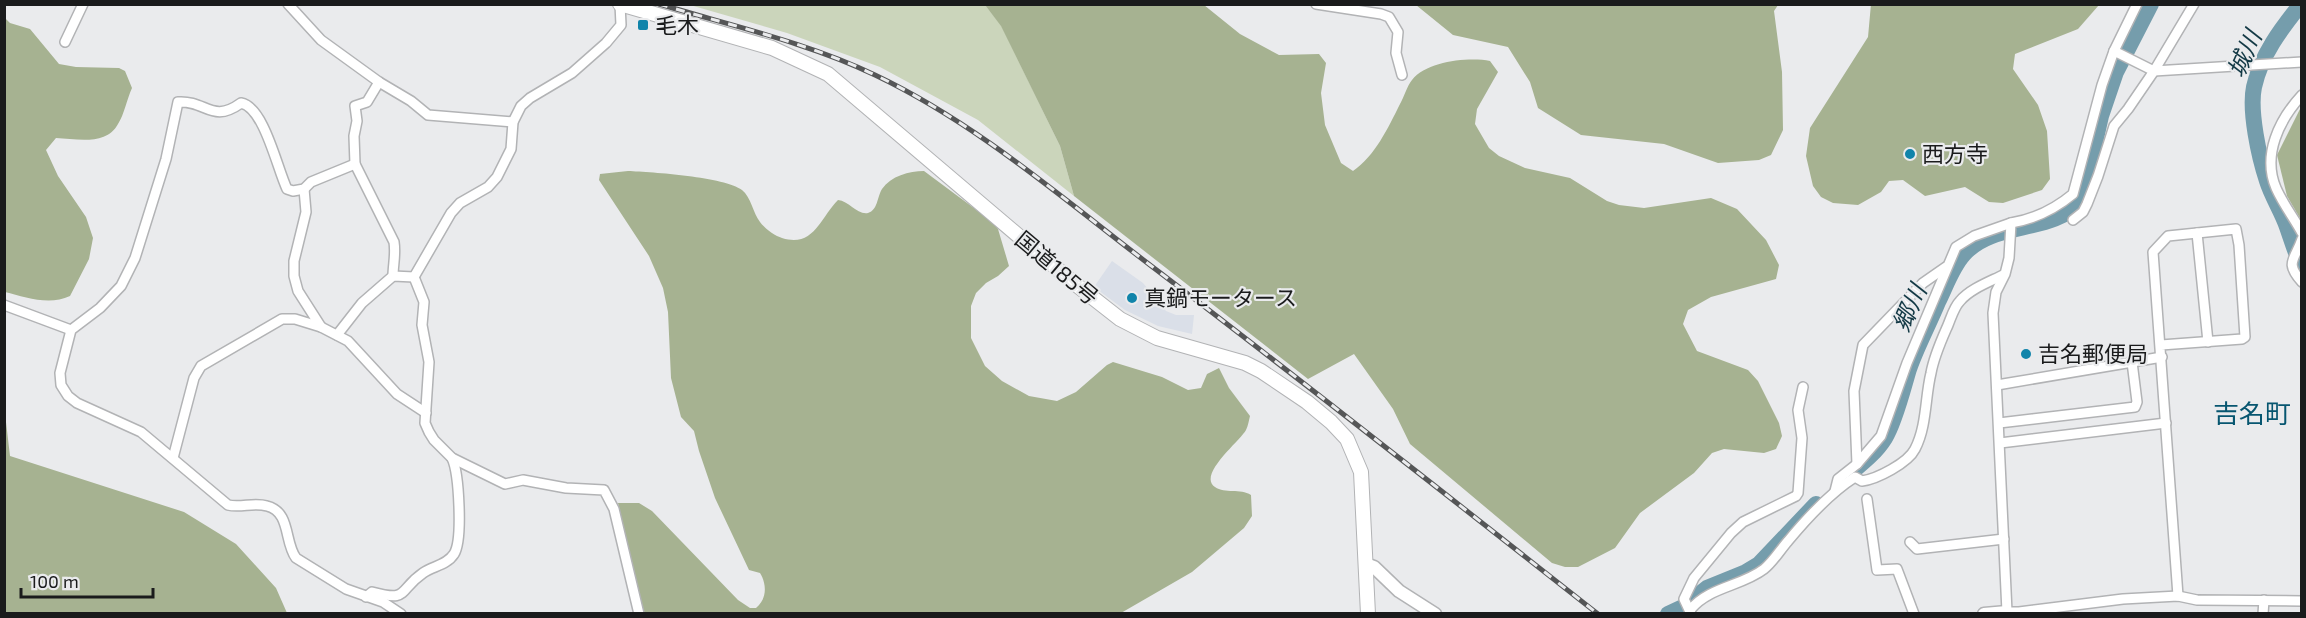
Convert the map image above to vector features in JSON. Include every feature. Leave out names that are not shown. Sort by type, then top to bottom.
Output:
[{"type":"highway","name":"国道185号","points":[[620,4],[772,48],[828,74],[1120,320],[1157,338],[1245,363],[1307,402],[1340,431],[1359,463],[1363,485],[1368,614]]},
{"type":"main road","points":[[1366,564],[1374,567],[1399,591],[1435,614]]},
{"type":"main road","points":[[1984,614],[2007,613]]},
{"type":"street","points":[[65,42],[83,4]]},
{"type":"street","points":[[288,4],[321,40],[428,115],[513,122]]},
{"type":"street","points":[[414,277],[451,213],[460,203],[488,188],[498,177],[512,149],[513,122],[521,106],[530,98],[572,73],[606,43],[621,25],[620,4]]},
{"type":"street","points":[[1316,4],[1389,17],[1398,32],[1396,53],[1402,75]]},
{"type":"street","points":[[2082,210],[2074,196],[2094,108],[2137,4]]},
{"type":"street","points":[[2073,220],[2082,210],[2098,176],[2114,126],[2154,71],[2194,4]]},
{"type":"street","points":[[2116,52],[2154,71],[2301,62]]},
{"type":"street","points":[[379,82],[367,102],[355,106],[357,121],[354,136],[355,164],[394,242],[396,252],[393,276]]},
{"type":"street","points":[[2301,95],[2290,108],[2276,135],[2270,159],[2276,188],[2301,233]]},
{"type":"street","points":[[355,164],[311,182],[304,189],[287,189],[257,113],[250,106],[241,103],[230,111],[220,113],[187,101],[177,102],[166,159],[135,258],[121,286],[100,308],[71,330],[60,373],[61,385],[68,396],[77,403],[141,432],[228,505],[237,507],[259,504],[278,511],[284,520],[291,551],[296,558],[346,589],[383,602],[401,614]]},
{"type":"street","points":[[304,189],[306,212],[294,261],[294,276],[298,291],[321,327]]},
{"type":"street","points":[[1803,387],[1798,410],[1802,438],[1798,493],[1743,522],[1731,533],[1694,578],[1684,599],[1689,608],[1707,596],[1754,576],[1766,568],[1881,436],[1907,363],[1956,247],[1974,236],[2028,220],[2074,196]]},
{"type":"street","points":[[2011,224],[2005,274],[1996,292],[1993,313],[2007,613],[2123,599],[2178,596],[2197,600],[2301,601]]},
{"type":"street","points":[[2161,345],[2244,337],[2239,245],[2236,229],[2168,236],[2153,252],[2178,596]]},
{"type":"street","points":[[2197,233],[2208,342]]},
{"type":"street","points":[[2300,243],[2291,261],[2292,271],[2301,282]]},
{"type":"street","points":[[1857,464],[1854,391],[1863,345],[1923,283],[1946,267]]},
{"type":"street","points":[[1835,488],[1855,477],[1862,481],[1871,480],[1910,456],[1921,431],[1935,356],[1959,301],[2005,274]]},
{"type":"street","points":[[337,335],[362,303],[393,276],[414,277]]},
{"type":"street","points":[[414,277],[424,302],[422,325],[429,362],[425,423],[434,440],[452,458],[505,484],[523,480],[566,488],[604,490],[614,510],[639,614]]},
{"type":"street","points":[[4,305],[71,330]]},
{"type":"street","points":[[173,458],[194,378],[201,366],[282,319],[321,327],[348,341],[397,394],[426,413]]},
{"type":"street","points":[[1997,385],[2162,357]]},
{"type":"street","points":[[1999,423],[2135,406],[2137,402],[2132,362]]},
{"type":"street","points":[[2000,443],[2166,423]]},
{"type":"street","points":[[366,597],[372,591],[392,597],[401,596],[422,574],[449,560],[455,553],[459,542],[458,484],[456,467],[452,458]]},
{"type":"street","points":[[1866,499],[1877,570],[1897,569],[1914,614]]},
{"type":"street","points":[[1910,542],[1917,549],[2004,538]]},
{"type":"street","points":[[2263,614],[2264,600]]},
{"type":"shaded area","name":"真鍋モータース","points":[[1112,261],[1143,283],[1166,311],[1176,315],[1194,315],[1192,334],[1158,326],[1125,310],[1094,287]]},
{"type":"green space","points":[[1871,4],[2099,5],[2078,29],[2015,54],[2013,69],[2038,105],[2047,131],[2050,179],[2042,190],[2003,203],[1989,202],[1965,187],[1925,196],[1903,180],[1889,181],[1881,192],[1858,205],[1833,203],[1821,197],[1813,186],[1806,156],[1810,128],[1868,37]]},
{"type":"green space","points":[[690,5],[985,5],[1001,25],[1060,146],[1074,196],[978,120],[880,67],[787,33]]},
{"type":"green space","points":[[985,5],[1204,5],[1240,34],[1279,55],[1319,54],[1326,63],[1321,93],[1325,125],[1341,163],[1353,171],[1368,158],[1380,141],[1409,85],[1419,74],[1428,68],[1449,62],[1490,61],[1498,72],[1477,109],[1475,124],[1489,148],[1499,156],[1525,168],[1570,178],[1607,201],[1619,205],[1644,208],[1711,198],[1737,209],[1766,240],[1779,265],[1776,279],[1711,297],[1688,310],[1683,324],[1697,351],[1748,370],[1758,381],[1779,423],[1782,436],[1776,449],[1764,453],[1724,449],[1712,453],[1694,473],[1640,513],[1615,548],[1578,567],[1565,567],[1552,563],[1410,444],[1393,409],[1354,354],[1308,379],[1074,196],[1060,146],[1001,26]]},
{"type":"green space","points":[[1416,5],[1778,5],[1774,11],[1782,72],[1783,130],[1771,155],[1759,160],[1718,163],[1664,144],[1581,135],[1538,108],[1530,82],[1508,47],[1453,35]]},
{"type":"green space","points":[[5,18],[10,23],[30,29],[59,64],[76,67],[119,68],[125,71],[132,88],[122,116],[113,131],[106,136],[90,140],[56,138],[46,150],[58,176],[86,217],[93,238],[89,259],[70,296],[62,299],[37,300],[5,292]]},
{"type":"green space","points":[[2301,107],[2301,220],[2287,196],[2277,155]]},
{"type":"green space","points":[[628,171],[688,176],[733,185],[745,193],[764,227],[779,237],[793,240],[809,235],[838,200],[860,212],[868,213],[874,209],[882,189],[890,181],[906,173],[924,171],[994,223],[998,229],[1009,266],[976,293],[971,306],[971,338],[985,366],[1002,381],[1029,396],[1057,401],[1076,392],[1113,362],[1162,377],[1188,390],[1201,388],[1207,374],[1219,368],[1229,388],[1250,416],[1246,430],[1215,467],[1211,475],[1211,482],[1219,489],[1251,495],[1252,516],[1244,528],[1192,572],[1121,613],[644,613],[618,503],[639,503],[652,511],[738,600],[750,608],[756,608],[760,604],[765,587],[760,573],[749,570],[715,498],[694,431],[681,417],[671,378],[668,312],[663,288],[649,256],[599,180],[600,174]]},
{"type":"green space","points":[[4,405],[10,456],[184,512],[236,544],[276,588],[287,613],[5,613]]},
{"type":"waterway","name":"郷川","points":[[1853,471],[1875,452],[1889,431],[1916,352],[1950,277],[1964,254],[1977,243],[1991,236],[2040,224],[2070,211],[2082,200],[2101,116],[2116,72],[2151,4]]},
{"type":"waterway","name":"城川","points":[[2301,4],[2279,33],[2261,64],[2254,87],[2253,108],[2258,147],[2267,181],[2302,266]]},
{"type":"waterway","name":"郷川","points":[[1668,614],[1683,607],[1707,588],[1744,573],[1759,564],[1816,504]]},
{"type":"railway","points":[[659,4],[823,53],[875,75],[948,115],[1051,188],[1598,614]]},
{"type":"place","name":"毛木","points":[[643,25]]},
{"type":"place","name":"西方寺","points":[[1910,154]]},
{"type":"place","name":"真鍋モータース","points":[[1132,298]]},
{"type":"place","name":"吉名郵便局","points":[[2026,354]]},
{"type":"district","name":"吉名町","points":[[2252,414]]}]
